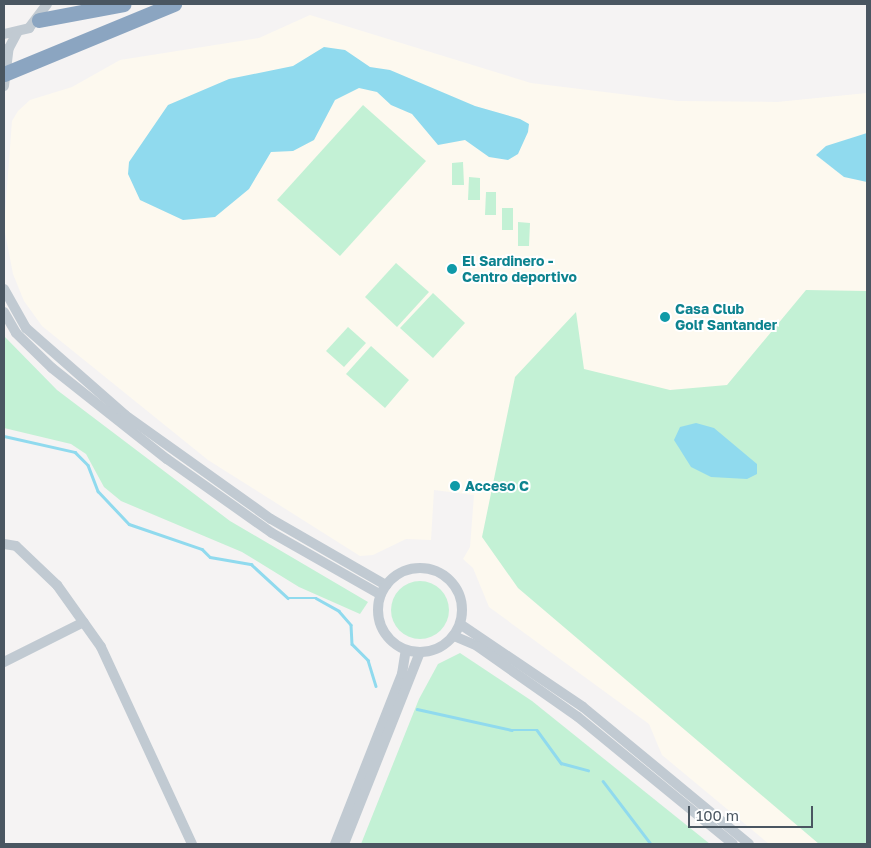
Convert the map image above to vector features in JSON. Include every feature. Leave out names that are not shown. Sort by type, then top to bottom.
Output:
[{"type":"highway","points":[[39,20],[124,4]]},
{"type":"highway","points":[[4,74],[174,4]]},
{"type":"street","points":[[4,86],[9,48],[18,33],[39,20],[47,4]]},
{"type":"street","points":[[4,34],[18,33]]},
{"type":"street","points":[[4,289],[26,328],[125,415],[271,519],[386,585]]},
{"type":"street","points":[[4,312],[16,333],[52,368],[167,459],[272,533],[381,595]]},
{"type":"street","points":[[4,544],[23,552],[57,585],[101,647],[192,844]]},
{"type":"street","points":[[411,569],[436,571],[458,590],[462,605],[460,624],[454,636],[433,650],[420,652],[406,650],[390,640],[381,626],[381,595],[386,585],[411,569]]},
{"type":"street","points":[[4,662],[84,622]]},
{"type":"street","points":[[460,624],[583,707],[749,844]]},
{"type":"street","points":[[454,636],[477,646],[578,717],[732,844]]},
{"type":"street","points":[[335,844],[402,674],[406,650]]},
{"type":"street","points":[[344,844],[420,652]]},
{"type":"shaded area","points":[[310,15],[531,83],[678,101],[777,102],[867,93],[867,844],[769,844],[662,755],[649,724],[489,607],[473,568],[463,559],[470,547],[474,495],[434,490],[431,540],[406,539],[373,555],[360,556],[208,460],[42,326],[24,301],[13,274],[4,227],[12,121],[18,111],[30,100],[72,87],[120,60],[259,38]]},
{"type":"green space","points":[[363,105],[426,161],[340,256],[277,200]]},
{"type":"green space","points":[[463,162],[464,185],[452,185],[452,163]]},
{"type":"green space","points":[[469,177],[480,178],[480,200],[468,200]]},
{"type":"green space","points":[[486,192],[496,192],[496,215],[485,215]]},
{"type":"green space","points":[[502,208],[513,208],[513,230],[502,230]]},
{"type":"green space","points":[[518,222],[530,223],[529,246],[518,246]]},
{"type":"green space","points":[[396,263],[429,292],[397,327],[365,297]]},
{"type":"green space","points":[[806,290],[867,291],[867,844],[819,844],[518,588],[482,537],[515,377],[576,312],[584,369],[670,390],[727,385]]},
{"type":"green space","points":[[433,293],[465,323],[433,358],[400,328]]},
{"type":"green space","points":[[348,327],[366,343],[344,367],[326,351]]},
{"type":"green space","points":[[4,336],[57,390],[230,521],[368,602],[360,614],[299,587],[242,552],[121,501],[104,487],[86,454],[71,444],[4,428]]},
{"type":"green space","points":[[371,346],[409,380],[385,408],[346,374]]},
{"type":"green space","points":[[420,581],[431,583],[444,594],[449,610],[447,621],[436,634],[420,639],[409,637],[396,626],[391,610],[393,599],[404,586]]},
{"type":"green space","points":[[460,653],[532,701],[710,844],[361,844],[419,699],[438,664]]},
{"type":"water","points":[[324,47],[345,50],[370,67],[390,70],[475,106],[520,119],[529,124],[528,132],[518,154],[508,160],[489,157],[465,140],[438,145],[412,114],[391,105],[377,92],[359,88],[335,100],[314,140],[293,151],[271,152],[249,189],[215,217],[183,220],[140,200],[128,174],[129,162],[168,105],[229,79],[293,66]]},
{"type":"water","points":[[867,133],[867,182],[844,177],[816,155],[826,146]]},
{"type":"water","points":[[696,423],[714,428],[757,464],[757,474],[747,479],[711,477],[691,467],[674,440],[680,427]]},
{"type":"waterway","points":[[4,436],[75,452],[88,465],[98,491],[129,524],[202,549],[210,557],[251,564],[288,598],[316,598],[339,611],[351,625],[352,644],[368,660],[376,686]]},
{"type":"waterway","points":[[417,709],[512,730],[537,730],[561,763],[588,770]]},
{"type":"waterway","points":[[603,781],[651,844]]},
{"type":"place","name":"El Sardinero - Centro deportivo","points":[[452,269]]},
{"type":"place","name":"Casa Club Golf Santander","points":[[665,317]]},
{"type":"place","name":"Acceso C","points":[[455,486]]}]
